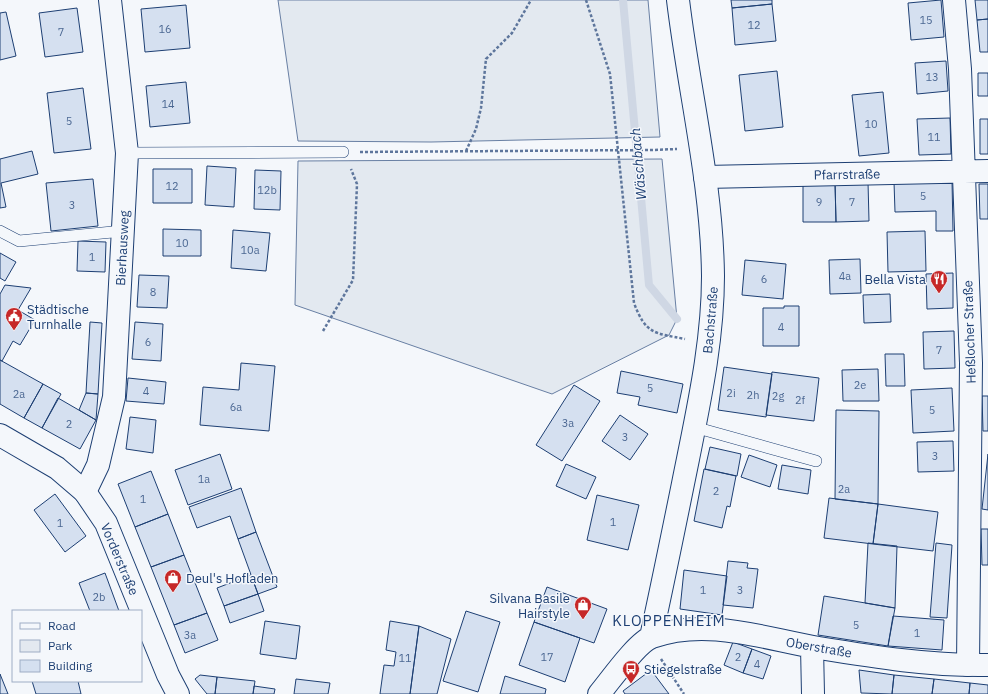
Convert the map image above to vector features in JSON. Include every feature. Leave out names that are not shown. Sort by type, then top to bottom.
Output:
[{"type":"street","name":"Bierhausweg","points":[[85,492],[98,465],[114,397],[127,153],[110,0]]},
{"type":"street","name":"Bachstraße","points":[[650,638],[694,427],[709,343],[713,277],[711,222],[678,0]]},
{"type":"street","name":"Heßlocher Straße","points":[[954,0],[960,69],[978,665]]},
{"type":"street","name":"Pfarrstraße","points":[[705,177],[988,171]]},
{"type":"street","name":"Vorderstraße","points":[[0,435],[57,468],[85,492],[106,523],[141,610]]},
{"type":"street","name":"Vorderstraße","points":[[142,611],[168,675],[178,694]]},
{"type":"street","name":"Oberstraße","points":[[650,638],[682,629],[727,630],[812,647],[887,659],[978,665]]},
{"type":"street","points":[[599,694],[621,665],[650,638]]},
{"type":"street","points":[[812,647],[813,694]]},
{"type":"lane","points":[[127,153],[343,152]]},
{"type":"lane","points":[[0,230],[19,241],[123,231]]},
{"type":"lane","points":[[694,427],[816,461]]},
{"type":"path","points":[[466,151],[476,129],[481,108],[486,59],[512,33],[531,0]]},
{"type":"path","points":[[586,0],[610,74],[632,288],[634,303],[638,315],[646,326],[654,333],[709,343]]},
{"type":"path","points":[[324,330],[353,280],[357,184],[343,152],[652,150]]},
{"type":"path","points":[[650,638],[684,694]]},
{"type":"green space","points":[[278,0],[648,0],[660,137],[431,142],[298,141]]},
{"type":"green space","points":[[662,159],[677,319],[669,335],[552,394],[295,305],[298,161]]},
{"type":"building","points":[[731,0],[772,0],[772,4],[732,8]]},
{"type":"building","points":[[941,0],[944,37],[911,40],[908,3]]},
{"type":"building","points":[[975,0],[988,0],[988,19],[977,20]]},
{"type":"building","points":[[772,4],[776,41],[735,45],[732,8]]},
{"type":"building","points":[[186,5],[190,48],[145,52],[141,9]]},
{"type":"building","points":[[77,8],[83,52],[45,57],[39,13]]},
{"type":"building","points":[[6,12],[16,56],[0,60],[0,13]]},
{"type":"building","points":[[988,19],[988,52],[980,52],[977,20]]},
{"type":"building","points":[[946,61],[948,91],[917,94],[915,63]]},
{"type":"building","points":[[777,71],[783,127],[745,131],[739,75]]},
{"type":"building","points":[[978,73],[988,73],[988,96],[978,96]]},
{"type":"building","points":[[186,82],[190,123],[150,127],[146,86]]},
{"type":"building","points":[[83,88],[91,149],[54,153],[47,93]]},
{"type":"building","points":[[883,92],[889,153],[859,156],[852,95]]},
{"type":"building","points":[[950,118],[951,154],[919,155],[917,119]]},
{"type":"building","points":[[980,119],[988,119],[988,154],[980,154]]},
{"type":"building","points":[[32,151],[38,174],[1,183],[6,207],[0,208],[0,159]]},
{"type":"building","points":[[207,166],[236,168],[234,207],[205,205]]},
{"type":"building","points":[[153,169],[192,169],[192,203],[153,203]]},
{"type":"building","points":[[255,170],[281,171],[280,210],[254,209]]},
{"type":"building","points":[[93,179],[98,226],[51,231],[46,183]]},
{"type":"building","points":[[952,180],[953,231],[936,231],[936,211],[895,212],[894,182]]},
{"type":"building","points":[[835,182],[836,222],[803,222],[803,183]]},
{"type":"building","points":[[835,182],[868,182],[869,221],[836,222]]},
{"type":"building","points":[[979,184],[988,184],[988,219],[980,219]]},
{"type":"building","points":[[163,229],[201,230],[201,256],[163,256]]},
{"type":"building","points":[[233,230],[270,233],[266,271],[231,268]]},
{"type":"building","points":[[925,231],[926,271],[888,272],[887,232]]},
{"type":"building","points":[[78,241],[106,242],[105,272],[77,271]]},
{"type":"building","points":[[0,253],[16,262],[5,281],[0,278]]},
{"type":"building","points":[[860,259],[861,293],[830,294],[829,260]]},
{"type":"building","points":[[745,260],[786,264],[783,299],[742,295]]},
{"type":"building","points":[[953,273],[953,308],[927,309],[926,274]]},
{"type":"building","points":[[139,275],[169,276],[167,308],[137,307]]},
{"type":"building","name":"Städtische Turnhalle","points":[[5,285],[31,288],[18,310],[35,320],[20,345],[13,341],[2,361],[0,360],[0,294]]},
{"type":"building","points":[[890,294],[891,322],[864,323],[863,295]]},
{"type":"building","points":[[784,306],[799,306],[799,346],[763,346],[763,308],[784,308]]},
{"type":"building","points":[[90,322],[102,323],[98,394],[86,393]]},
{"type":"building","points":[[135,322],[163,324],[161,361],[132,359]]},
{"type":"building","points":[[954,331],[955,368],[924,369],[923,332]]},
{"type":"building","points":[[885,354],[904,354],[905,386],[886,386]]},
{"type":"building","points":[[0,360],[43,384],[24,418],[0,404]]},
{"type":"building","points":[[241,363],[275,366],[269,431],[200,425],[203,387],[239,390]]},
{"type":"building","points":[[724,367],[772,374],[766,417],[718,410]]},
{"type":"building","points":[[878,369],[879,401],[843,401],[842,370]]},
{"type":"building","points":[[621,371],[683,384],[677,413],[638,405],[640,397],[617,393]]},
{"type":"building","points":[[772,372],[819,378],[814,421],[766,415]]},
{"type":"building","points":[[128,378],[166,382],[164,404],[126,401]]},
{"type":"building","points":[[43,384],[61,394],[42,428],[24,418]]},
{"type":"building","points":[[574,385],[600,401],[562,461],[536,445]]},
{"type":"building","points":[[952,388],[954,431],[913,433],[911,390]]},
{"type":"building","points":[[86,393],[98,394],[96,420],[79,410]]},
{"type":"building","points":[[982,396],[988,396],[988,431],[983,431]]},
{"type":"building","points":[[58,398],[96,420],[80,449],[42,428]]},
{"type":"building","points":[[836,410],[879,411],[878,504],[835,499]]},
{"type":"building","points":[[620,415],[648,434],[630,460],[602,441]]},
{"type":"building","points":[[130,417],[156,420],[153,453],[126,449]]},
{"type":"building","points":[[953,441],[954,471],[918,472],[917,442]]},
{"type":"building","points":[[710,447],[741,454],[737,476],[705,469]]},
{"type":"building","points":[[220,454],[232,489],[188,505],[175,470]]},
{"type":"building","points":[[988,454],[988,510],[982,509]]},
{"type":"building","points":[[749,455],[777,465],[770,487],[741,477]]},
{"type":"building","points":[[566,464],[596,477],[586,499],[556,486]]},
{"type":"building","points":[[782,465],[811,470],[808,494],[778,489]]},
{"type":"building","points":[[704,469],[736,476],[730,507],[727,506],[722,528],[694,521]]},
{"type":"building","points":[[151,471],[168,514],[135,527],[118,484]]},
{"type":"building","points":[[241,488],[256,532],[238,539],[230,516],[197,528],[189,507]]},
{"type":"building","points":[[55,494],[86,536],[65,552],[34,510]]},
{"type":"building","points":[[597,495],[639,505],[628,550],[587,540]]},
{"type":"building","points":[[829,498],[878,504],[873,544],[824,538]]},
{"type":"building","points":[[878,504],[938,512],[933,551],[873,544]]},
{"type":"building","points":[[168,514],[184,555],[151,567],[135,527]]},
{"type":"building","points":[[981,529],[988,529],[988,565],[982,565]]},
{"type":"building","points":[[256,532],[277,587],[258,594],[238,539]]},
{"type":"building","points":[[868,543],[897,546],[895,608],[865,603]]},
{"type":"building","points":[[936,543],[952,545],[947,618],[930,617]]},
{"type":"building","points":[[184,555],[207,613],[174,625],[151,567]]},
{"type":"building","points":[[728,561],[748,563],[747,568],[758,569],[753,608],[723,605]]},
{"type":"building","points":[[684,570],[727,576],[722,615],[680,609]]},
{"type":"building","points":[[105,573],[119,610],[90,610],[79,583]]},
{"type":"building","points":[[251,575],[258,594],[224,606],[217,588]]},
{"type":"building","points":[[547,587],[607,609],[594,643],[534,622]]},
{"type":"building","points":[[258,594],[264,611],[230,623],[224,606]]},
{"type":"building","points":[[824,596],[895,608],[888,646],[818,635]]},
{"type":"building","points":[[466,611],[500,622],[478,692],[443,681]]},
{"type":"building","points":[[207,613],[218,640],[185,653],[174,625]]},
{"type":"building","points":[[893,616],[944,620],[942,650],[888,646]]},
{"type":"building","points":[[265,621],[300,626],[296,659],[260,654]]},
{"type":"building","points":[[390,621],[419,626],[410,694],[380,694],[384,665],[394,666],[396,652],[386,650]]},
{"type":"building","points":[[534,622],[580,638],[565,682],[519,665]]},
{"type":"building","points":[[419,626],[451,639],[437,694],[410,694]]},
{"type":"building","points":[[733,642],[752,649],[743,673],[724,665]]},
{"type":"building","points":[[752,649],[771,656],[763,679],[743,673]]},
{"type":"building","points":[[651,670],[669,694],[625,694],[623,691]]},
{"type":"building","points":[[859,670],[894,675],[892,694],[861,693]]},
{"type":"building","points":[[0,674],[8,694],[0,694]]},
{"type":"building","points":[[200,675],[217,677],[215,694],[207,694],[195,679]]},
{"type":"building","points":[[894,675],[934,679],[932,694],[892,694]]},
{"type":"building","points":[[505,676],[546,689],[545,694],[500,694]]},
{"type":"building","points":[[217,677],[255,681],[253,694],[215,694]]},
{"type":"building","points":[[296,679],[330,683],[328,694],[294,694]]},
{"type":"building","points":[[934,679],[970,683],[969,694],[932,694]]},
{"type":"building","points":[[32,682],[78,682],[81,694],[36,694]]},
{"type":"building","points":[[970,683],[988,685],[988,694],[969,694]]},
{"type":"building","points":[[254,686],[275,689],[274,694],[253,694]]},
{"type":"waterway","name":"Wäschbach","points":[[623,0],[649,285],[677,319]]},
{"type":"place","name":"Bella Vista","points":[[939,294]]},
{"type":"place","name":"Städtische Turnhalle","points":[[14,331]]},
{"type":"place","name":"Deul's Hofladen","points":[[173,593]]},
{"type":"place","name":"Silvana Basile Hairstyle","points":[[583,620]]},
{"type":"place","name":"Stiegelstraße","points":[[631,684]]},
{"type":"district","name":"KLOPPENHEIM","points":[[669,621]]}]
